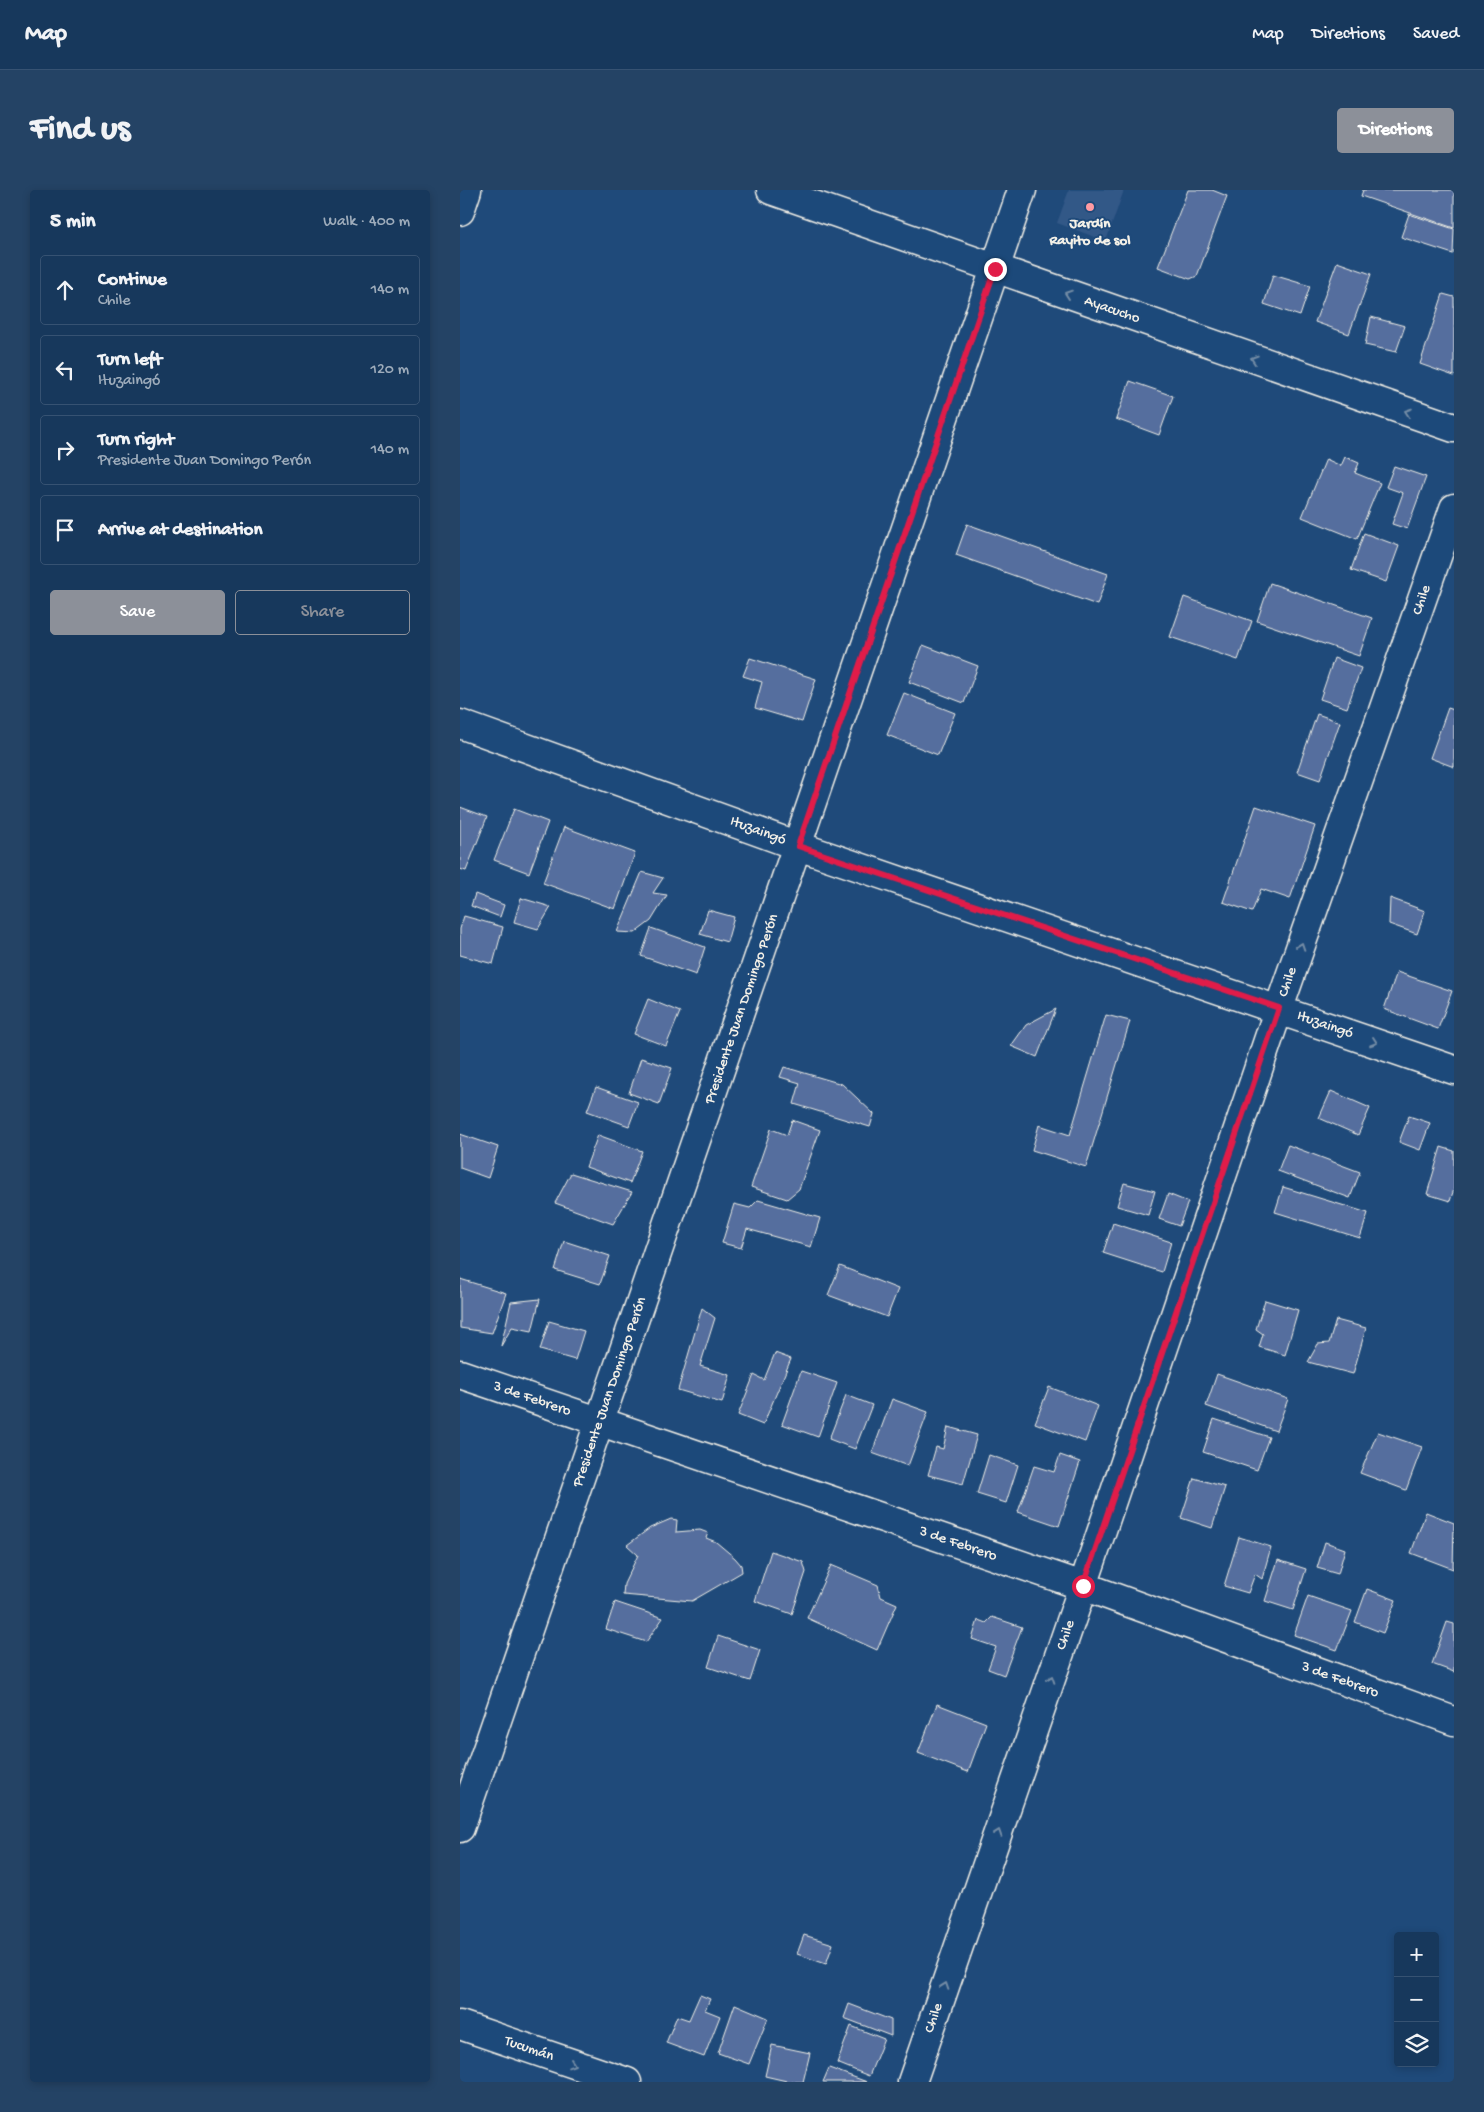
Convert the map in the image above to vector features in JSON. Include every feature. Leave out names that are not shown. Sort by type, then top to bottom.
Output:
[{"type":"street","points":[[460,211],[467,190]]},
{"type":"street","name":"Ayacucho","points":[[771,190],[1454,428]]},
{"type":"street","name":"Presidente Juan Domingo Perón","points":[[460,1828],[1022,190]]},
{"type":"street","name":"Chile","points":[[912,2082],[1279,1008],[1454,508]]},
{"type":"street","name":"Ituzaingó","points":[[460,724],[798,846],[1279,1008],[1454,1070]]},
{"type":"street","name":"3 de Febrero","points":[[460,1374],[1083,1586],[1454,1721]]},
{"type":"street","name":"Tucumán","points":[[460,2026],[627,2082]]},
{"type":"shaded area","name":"Jardín Rayito de sol","points":[[1069,190],[1124,190],[1106,241],[1057,223]]},
{"type":"building","points":[[1188,190],[1212,190],[1227,196],[1197,276],[1190,279],[1158,267]]},
{"type":"building","points":[[1363,190],[1454,190],[1454,228],[1361,196]]},
{"type":"building","points":[[1409,214],[1454,229],[1453,254],[1401,237]]},
{"type":"building","points":[[1337,262],[1371,274],[1349,334],[1315,322]]},
{"type":"building","points":[[1273,275],[1310,286],[1300,316],[1264,304]]},
{"type":"building","points":[[1443,294],[1454,297],[1454,376],[1420,364]]},
{"type":"building","points":[[1371,317],[1405,326],[1396,352],[1365,345]]},
{"type":"building","points":[[1130,381],[1173,396],[1159,435],[1116,419]]},
{"type":"building","points":[[1345,457],[1359,463],[1355,473],[1380,483],[1357,539],[1302,517],[1326,459],[1341,466]]},
{"type":"building","points":[[1394,466],[1426,477],[1407,529],[1392,524],[1403,493],[1386,487]]},
{"type":"building","points":[[967,524],[1108,574],[1097,605],[956,555]]},
{"type":"building","points":[[1364,533],[1399,546],[1386,582],[1351,570]]},
{"type":"building","points":[[1270,583],[1372,618],[1359,656],[1257,621]]},
{"type":"building","points":[[1184,597],[1252,621],[1238,660],[1170,637]]},
{"type":"building","points":[[923,645],[978,666],[964,703],[909,682]]},
{"type":"building","points":[[750,658],[816,679],[802,722],[755,708],[762,682],[743,676]]},
{"type":"building","points":[[1334,658],[1361,668],[1347,708],[1320,699]]},
{"type":"building","points":[[904,693],[955,713],[938,755],[887,735]]},
{"type":"building","points":[[1448,708],[1454,710],[1454,767],[1430,758]]},
{"type":"building","points":[[1317,714],[1340,722],[1320,780],[1297,772]]},
{"type":"building","points":[[1256,806],[1315,826],[1290,899],[1261,889],[1252,912],[1223,902]]},
{"type":"building","points":[[460,807],[487,817],[466,871],[460,869]]},
{"type":"building","points":[[514,809],[548,822],[529,873],[494,860]]},
{"type":"building","points":[[564,827],[635,853],[615,909],[543,883]]},
{"type":"building","points":[[642,872],[663,878],[653,893],[667,895],[651,921],[635,933],[617,932]]},
{"type":"building","points":[[475,894],[504,905],[500,917],[471,906]]},
{"type":"building","points":[[521,898],[551,907],[538,929],[514,922]]},
{"type":"building","points":[[1390,898],[1425,911],[1417,934],[1389,924]]},
{"type":"building","points":[[708,910],[734,917],[727,942],[700,934]]},
{"type":"building","points":[[464,916],[503,927],[493,964],[460,955],[460,929]]},
{"type":"building","points":[[651,928],[705,947],[696,975],[641,956]]},
{"type":"building","points":[[1397,972],[1452,991],[1438,1029],[1384,1009]]},
{"type":"building","points":[[648,999],[680,1012],[666,1046],[634,1034]]},
{"type":"building","points":[[1056,1009],[1037,1057],[1011,1046],[1026,1025]]},
{"type":"building","points":[[1106,1015],[1130,1021],[1086,1167],[1032,1150],[1039,1125],[1070,1135]]},
{"type":"building","points":[[641,1058],[672,1068],[659,1104],[629,1093]]},
{"type":"building","points":[[784,1067],[842,1084],[874,1114],[870,1127],[794,1104],[800,1083],[780,1077]]},
{"type":"building","points":[[596,1087],[638,1102],[629,1126],[587,1111]]},
{"type":"building","points":[[1331,1091],[1370,1108],[1358,1135],[1319,1118]]},
{"type":"building","points":[[1409,1116],[1430,1123],[1420,1150],[1399,1142]]},
{"type":"building","points":[[792,1120],[820,1130],[799,1189],[787,1199],[751,1187],[771,1129],[787,1135]]},
{"type":"building","points":[[460,1134],[498,1147],[488,1178],[460,1168]]},
{"type":"building","points":[[598,1135],[642,1151],[630,1183],[586,1167]]},
{"type":"building","points":[[1288,1145],[1360,1172],[1350,1198],[1278,1171]]},
{"type":"building","points":[[1441,1147],[1454,1151],[1454,1189],[1450,1201],[1427,1194]]},
{"type":"building","points":[[571,1173],[632,1192],[613,1224],[555,1203]]},
{"type":"building","points":[[1124,1183],[1155,1191],[1148,1215],[1117,1206]]},
{"type":"building","points":[[1283,1187],[1368,1213],[1360,1238],[1275,1212]]},
{"type":"building","points":[[1168,1194],[1188,1202],[1179,1226],[1159,1219]]},
{"type":"building","points":[[758,1200],[820,1218],[811,1247],[747,1229],[741,1248],[722,1243],[734,1204],[750,1208]]},
{"type":"building","points":[[1113,1223],[1171,1242],[1162,1272],[1103,1253]]},
{"type":"building","points":[[564,1241],[610,1256],[600,1284],[555,1270]]},
{"type":"building","points":[[840,1266],[898,1289],[887,1317],[828,1295]]},
{"type":"building","points":[[460,1279],[506,1293],[492,1333],[460,1328]]},
{"type":"building","points":[[540,1299],[532,1331],[512,1327],[501,1346],[511,1302]]},
{"type":"building","points":[[1265,1300],[1298,1310],[1285,1355],[1259,1347],[1263,1334],[1256,1329]]},
{"type":"building","points":[[702,1308],[715,1318],[700,1366],[730,1375],[722,1403],[678,1390]]},
{"type":"building","points":[[1336,1320],[1366,1328],[1353,1374],[1308,1362],[1318,1344],[1329,1343]]},
{"type":"building","points":[[549,1321],[584,1331],[575,1360],[540,1350]]},
{"type":"building","points":[[775,1353],[791,1359],[763,1425],[738,1415],[754,1375],[764,1380]]},
{"type":"building","points":[[801,1371],[837,1383],[818,1437],[782,1424]]},
{"type":"building","points":[[1217,1374],[1288,1399],[1276,1431],[1206,1406]]},
{"type":"building","points":[[1049,1387],[1098,1406],[1085,1442],[1035,1423]]},
{"type":"building","points":[[846,1395],[872,1405],[855,1449],[829,1439]]},
{"type":"building","points":[[892,1399],[928,1412],[908,1466],[872,1453]]},
{"type":"building","points":[[1214,1419],[1269,1437],[1257,1470],[1203,1452]]},
{"type":"building","points":[[948,1427],[977,1435],[963,1484],[928,1475],[936,1447],[943,1449]]},
{"type":"building","points":[[1378,1432],[1422,1447],[1406,1490],[1360,1473]]},
{"type":"building","points":[[989,1455],[1018,1465],[1006,1503],[977,1494]]},
{"type":"building","points":[[1060,1455],[1080,1462],[1059,1526],[1018,1512],[1034,1466],[1054,1472]]},
{"type":"building","points":[[1194,1478],[1225,1487],[1212,1528],[1181,1518]]},
{"type":"building","points":[[1426,1512],[1454,1523],[1453,1569],[1411,1553]]},
{"type":"building","points":[[671,1519],[677,1520],[676,1532],[700,1530],[708,1533],[706,1538],[716,1542],[735,1558],[741,1565],[742,1572],[692,1601],[623,1595],[624,1584],[638,1555],[627,1545],[650,1528]]},
{"type":"building","points":[[1239,1537],[1271,1547],[1262,1579],[1255,1574],[1248,1593],[1224,1586]]},
{"type":"building","points":[[1325,1542],[1345,1549],[1338,1574],[1317,1568]]},
{"type":"building","points":[[771,1551],[803,1562],[806,1572],[792,1614],[755,1601]]},
{"type":"building","points":[[1278,1560],[1306,1569],[1293,1610],[1265,1601]]},
{"type":"building","points":[[831,1565],[878,1585],[881,1597],[897,1604],[877,1650],[807,1618]]},
{"type":"building","points":[[1367,1589],[1396,1600],[1383,1633],[1355,1622]]},
{"type":"building","points":[[1308,1596],[1352,1611],[1337,1650],[1294,1635]]},
{"type":"building","points":[[615,1602],[663,1618],[646,1642],[606,1629]]},
{"type":"building","points":[[992,1617],[1022,1627],[1004,1675],[988,1669],[996,1647],[972,1639],[978,1620],[986,1623]]},
{"type":"building","points":[[1447,1622],[1454,1624],[1454,1672],[1432,1664]]},
{"type":"building","points":[[718,1636],[760,1650],[750,1681],[708,1667]]},
{"type":"building","points":[[937,1704],[986,1723],[968,1772],[918,1753]]},
{"type":"building","points":[[804,1935],[833,1944],[826,1964],[797,1954]]},
{"type":"building","points":[[700,1995],[710,1999],[705,2010],[720,2016],[704,2057],[666,2043],[677,2016],[689,2020]]},
{"type":"building","points":[[735,2004],[768,2018],[749,2064],[718,2053]]},
{"type":"building","points":[[849,2004],[891,2020],[891,2036],[844,2018]]},
{"type":"building","points":[[851,2026],[884,2039],[869,2076],[837,2063]]},
{"type":"building","points":[[772,2045],[810,2053],[803,2082],[791,2082],[765,2076]]},
{"type":"building","points":[[829,2068],[867,2082],[823,2082]]},
{"type":"place","name":"Jardín Rayito de sol","points":[[1090,207]]},
{"type":"route","points":[[995,269],[798,846],[1279,1008],[1083,1586]]}]
